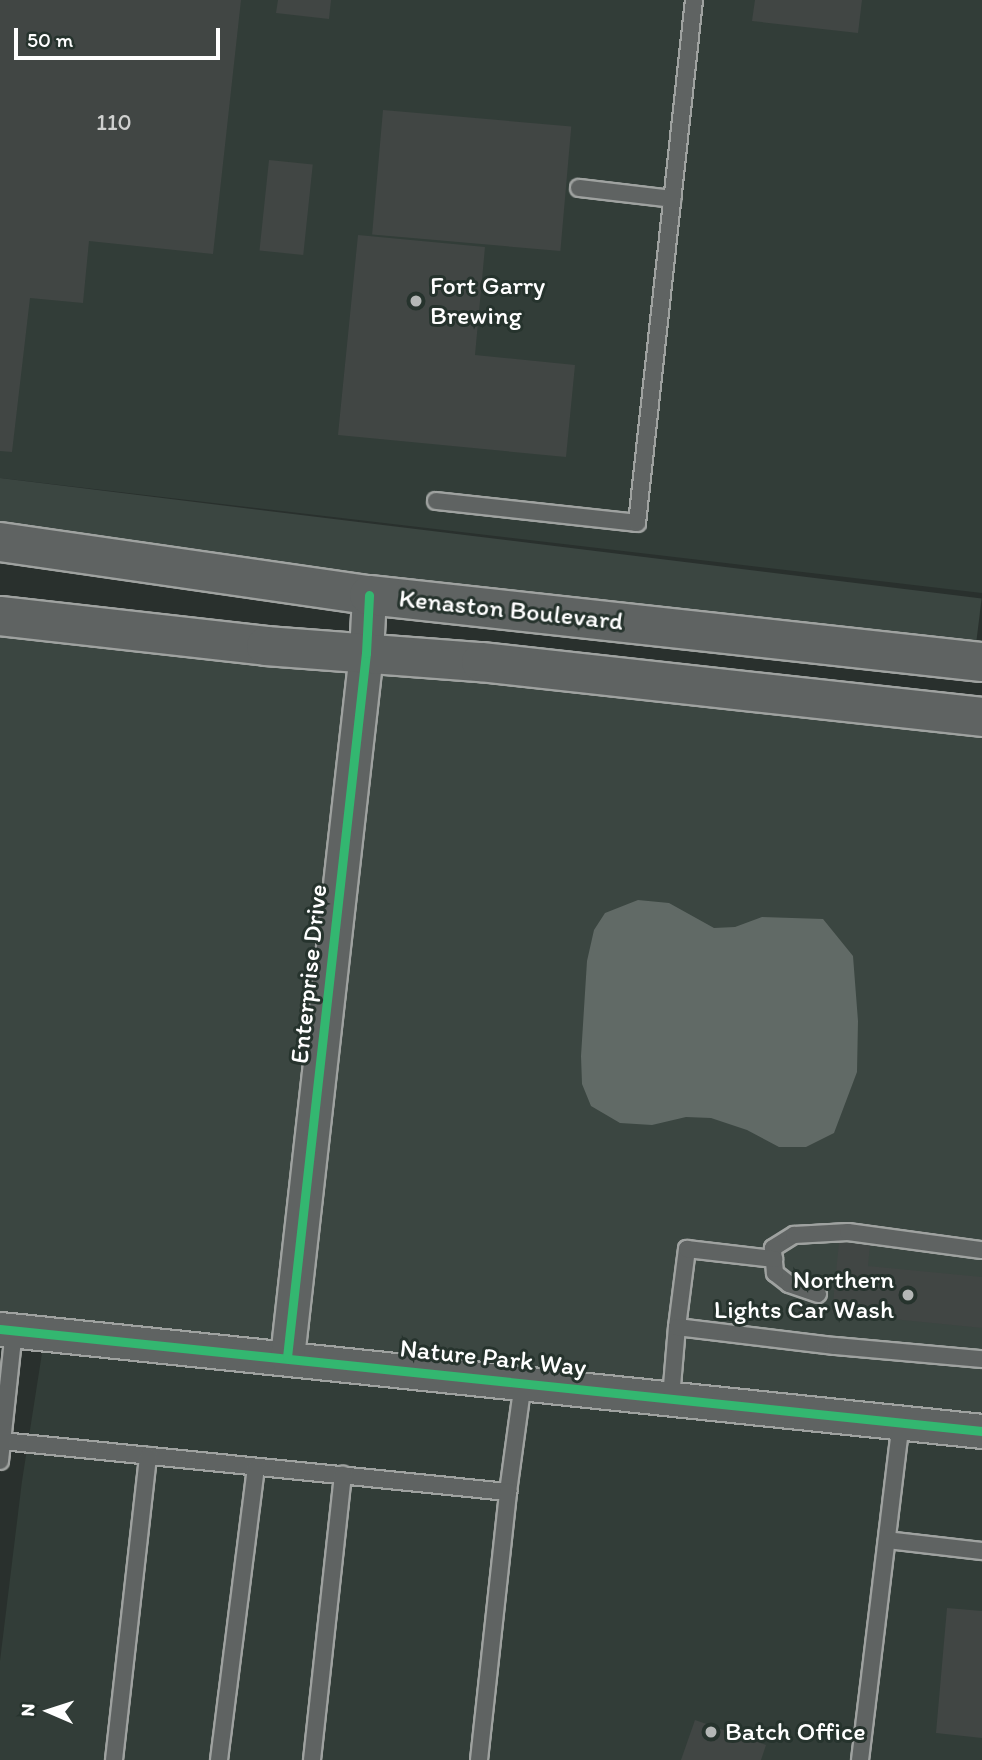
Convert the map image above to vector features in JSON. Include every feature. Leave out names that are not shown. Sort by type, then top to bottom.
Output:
[{"type":"main road","name":"Kenaston Boulevard","points":[[0,542],[369,595],[982,662]]},
{"type":"main road","name":"Kenaston Boulevard","points":[[0,616],[266,646],[481,662],[982,717]]},
{"type":"street","name":"Enterprise Drive","points":[[287,1357],[366,653],[369,595]]},
{"type":"street","name":"Nature Park Way","points":[[7,1330],[982,1431]]},
{"type":"lane","points":[[436,501],[637,523],[694,0]]},
{"type":"lane","points":[[579,188],[672,199]]},
{"type":"lane","points":[[818,1293],[789,1284],[775,1273],[773,1248],[794,1235],[848,1232],[982,1250]]},
{"type":"lane","points":[[671,1398],[687,1249],[774,1259]]},
{"type":"lane","points":[[677,1327],[835,1346],[982,1359]]},
{"type":"lane","points":[[0,1461],[7,1330]]},
{"type":"lane","points":[[480,1760],[508,1492],[523,1382]]},
{"type":"lane","points":[[860,1760],[901,1422]]},
{"type":"lane","points":[[2,1441],[508,1492]]},
{"type":"lane","points":[[114,1760],[148,1456]]},
{"type":"lane","points":[[219,1760],[256,1467]]},
{"type":"lane","points":[[312,1760],[343,1475]]},
{"type":"lane","points":[[887,1539],[982,1551]]},
{"type":"shaded area","points":[[0,0],[982,0],[982,593],[0,478]]},
{"type":"shaded area","points":[[0,478],[982,599],[974,657],[0,537]]},
{"type":"shaded area","points":[[0,635],[982,717],[982,1431],[0,1329]]},
{"type":"shaded area","points":[[638,900],[669,903],[714,928],[735,927],[762,917],[823,919],[853,956],[858,1021],[857,1072],[834,1133],[806,1147],[779,1147],[747,1130],[711,1118],[686,1117],[652,1125],[620,1123],[591,1106],[582,1084],[581,1056],[587,961],[594,930],[605,913]]},
{"type":"shaded area","points":[[45,1334],[982,1431],[982,1760],[0,1760],[0,1661],[22,1481]]},
{"type":"building","points":[[0,0],[241,0],[213,254],[89,241],[83,303],[30,298],[12,452],[0,451]]},
{"type":"building","points":[[278,0],[331,0],[329,19],[276,13]]},
{"type":"building","points":[[755,0],[862,0],[858,33],[752,21]]},
{"type":"building","points":[[383,110],[571,126],[560,251],[372,235]]},
{"type":"building","points":[[269,160],[313,165],[303,255],[259,251]]},
{"type":"building","name":"Fort Garry Brewing","points":[[358,235],[485,247],[475,355],[575,365],[566,457],[338,435]]},
{"type":"building","name":"Northern Lights Car Wash","points":[[839,1242],[870,1245],[868,1266],[982,1277],[982,1328],[832,1313]]},
{"type":"building","points":[[947,1608],[982,1611],[982,1738],[936,1733]]},
{"type":"building","name":"Batch Office","points":[[695,1720],[766,1745],[761,1760],[681,1760]]},
{"type":"cycle path","points":[[287,1357],[366,653],[369,595]]},
{"type":"cycle path","points":[[0,1329],[982,1431]]},
{"type":"place","name":"Fort Garry Brewing","points":[[416,301]]},
{"type":"place","name":"Northern Lights Car Wash","points":[[908,1295]]},
{"type":"place","name":"Batch Office","points":[[711,1732]]}]
